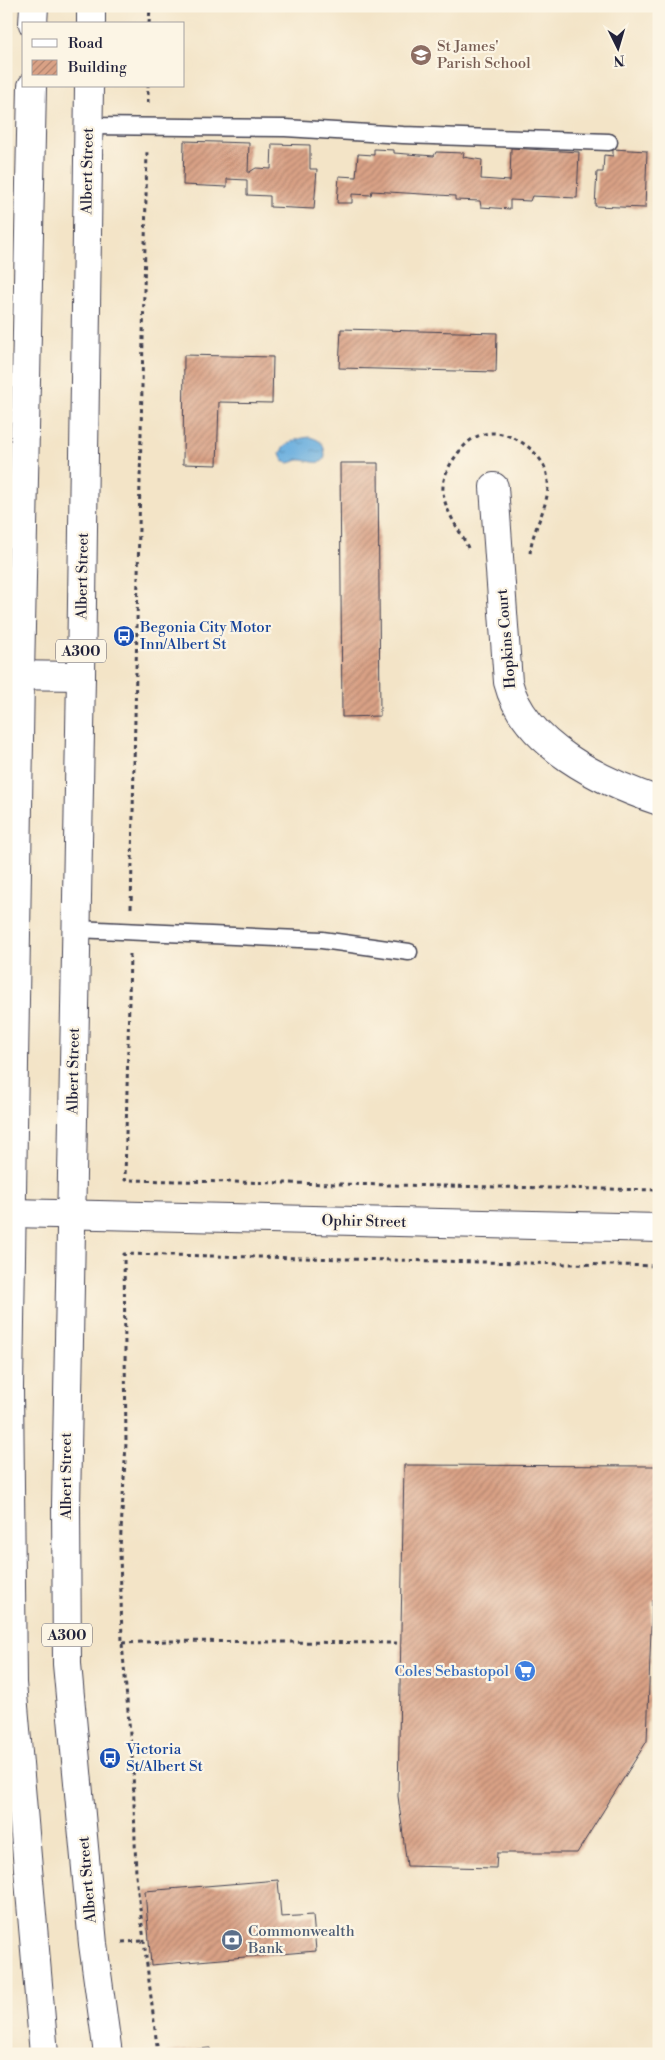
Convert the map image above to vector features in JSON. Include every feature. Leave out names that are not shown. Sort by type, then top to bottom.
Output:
[{"type":"main road","points":[[34,6],[34,22]]},
{"type":"main road","points":[[91,6],[91,22]]},
{"type":"main road","points":[[32,88],[13,675],[9,1387],[12,1683],[44,2054]]},
{"type":"main road","name":"Albert Street","points":[[89,88],[81,676],[66,1506],[68,1664],[93,1944],[108,2054]]},
{"type":"main road","name":"Hopkins Court","points":[[494,487],[508,682],[514,703],[537,734],[567,757],[610,780],[659,801]]},
{"type":"main road","points":[[13,675],[81,676]]},
{"type":"main road","name":"Ophir Street","points":[[11,1213],[659,1228]]},
{"type":"lane","points":[[87,126],[285,128],[403,135],[609,142]]},
{"type":"lane","points":[[76,929],[322,940],[409,952]]},
{"type":"path","points":[[149,22],[150,6]]},
{"type":"path","points":[[148,88],[125,1180],[659,1190]]},
{"type":"path","points":[[498,434],[526,446],[539,460],[546,473],[546,501],[531,543],[530,562]]},
{"type":"path","points":[[158,2054],[136,1876],[133,1768],[122,1643],[120,1549],[126,1443],[124,1254],[659,1266]]},
{"type":"path","points":[[122,1643],[166,1641],[397,1642]]},
{"type":"water","points":[[310,437],[322,444],[324,460],[317,462],[299,460],[288,463],[283,461],[280,453],[285,446],[297,440]]},
{"type":"building","points":[[184,141],[249,143],[248,173],[256,168],[271,169],[272,144],[310,145],[310,169],[317,169],[314,209],[270,207],[270,196],[247,195],[247,180],[227,179],[227,187],[183,185]]},
{"type":"building","points":[[511,148],[579,152],[577,198],[532,196],[530,201],[510,200],[510,209],[481,207],[480,201],[455,200],[455,196],[372,191],[371,195],[352,194],[352,203],[337,203],[339,176],[356,177],[358,154],[374,155],[374,149],[394,150],[394,153],[434,156],[436,152],[464,153],[463,157],[482,160],[481,179],[510,181]]},
{"type":"building","points":[[613,149],[647,151],[645,208],[595,206],[597,172],[603,172],[604,155],[613,156]]},
{"type":"building","points":[[341,329],[497,333],[496,372],[339,368]]},
{"type":"building","points":[[184,355],[273,357],[272,403],[219,402],[217,465],[183,464]]},
{"type":"building","points":[[340,463],[378,463],[380,716],[342,717]]},
{"type":"building","name":"Coles Sebastopol","points":[[404,1465],[654,1466],[659,1470],[659,1599],[652,1601],[647,1741],[577,1853],[497,1853],[496,1868],[407,1866],[398,1796]]},
{"type":"building","points":[[278,1880],[281,1917],[313,1915],[316,1951],[151,1965],[145,1891]]},
{"type":"building","points":[[210,2048],[211,2054],[166,2054],[166,2052]]},
{"type":"place","name":"St James' Parish School","points":[[421,55]]},
{"type":"place","name":"Begonia City Motor Inn/Albert St","points":[[124,636]]},
{"type":"place","name":"Coles Sebastopol","points":[[525,1671]]},
{"type":"place","name":"Victoria St/Albert St","points":[[110,1758]]},
{"type":"place","name":"Commonwealth Bank","points":[[232,1940]]}]
